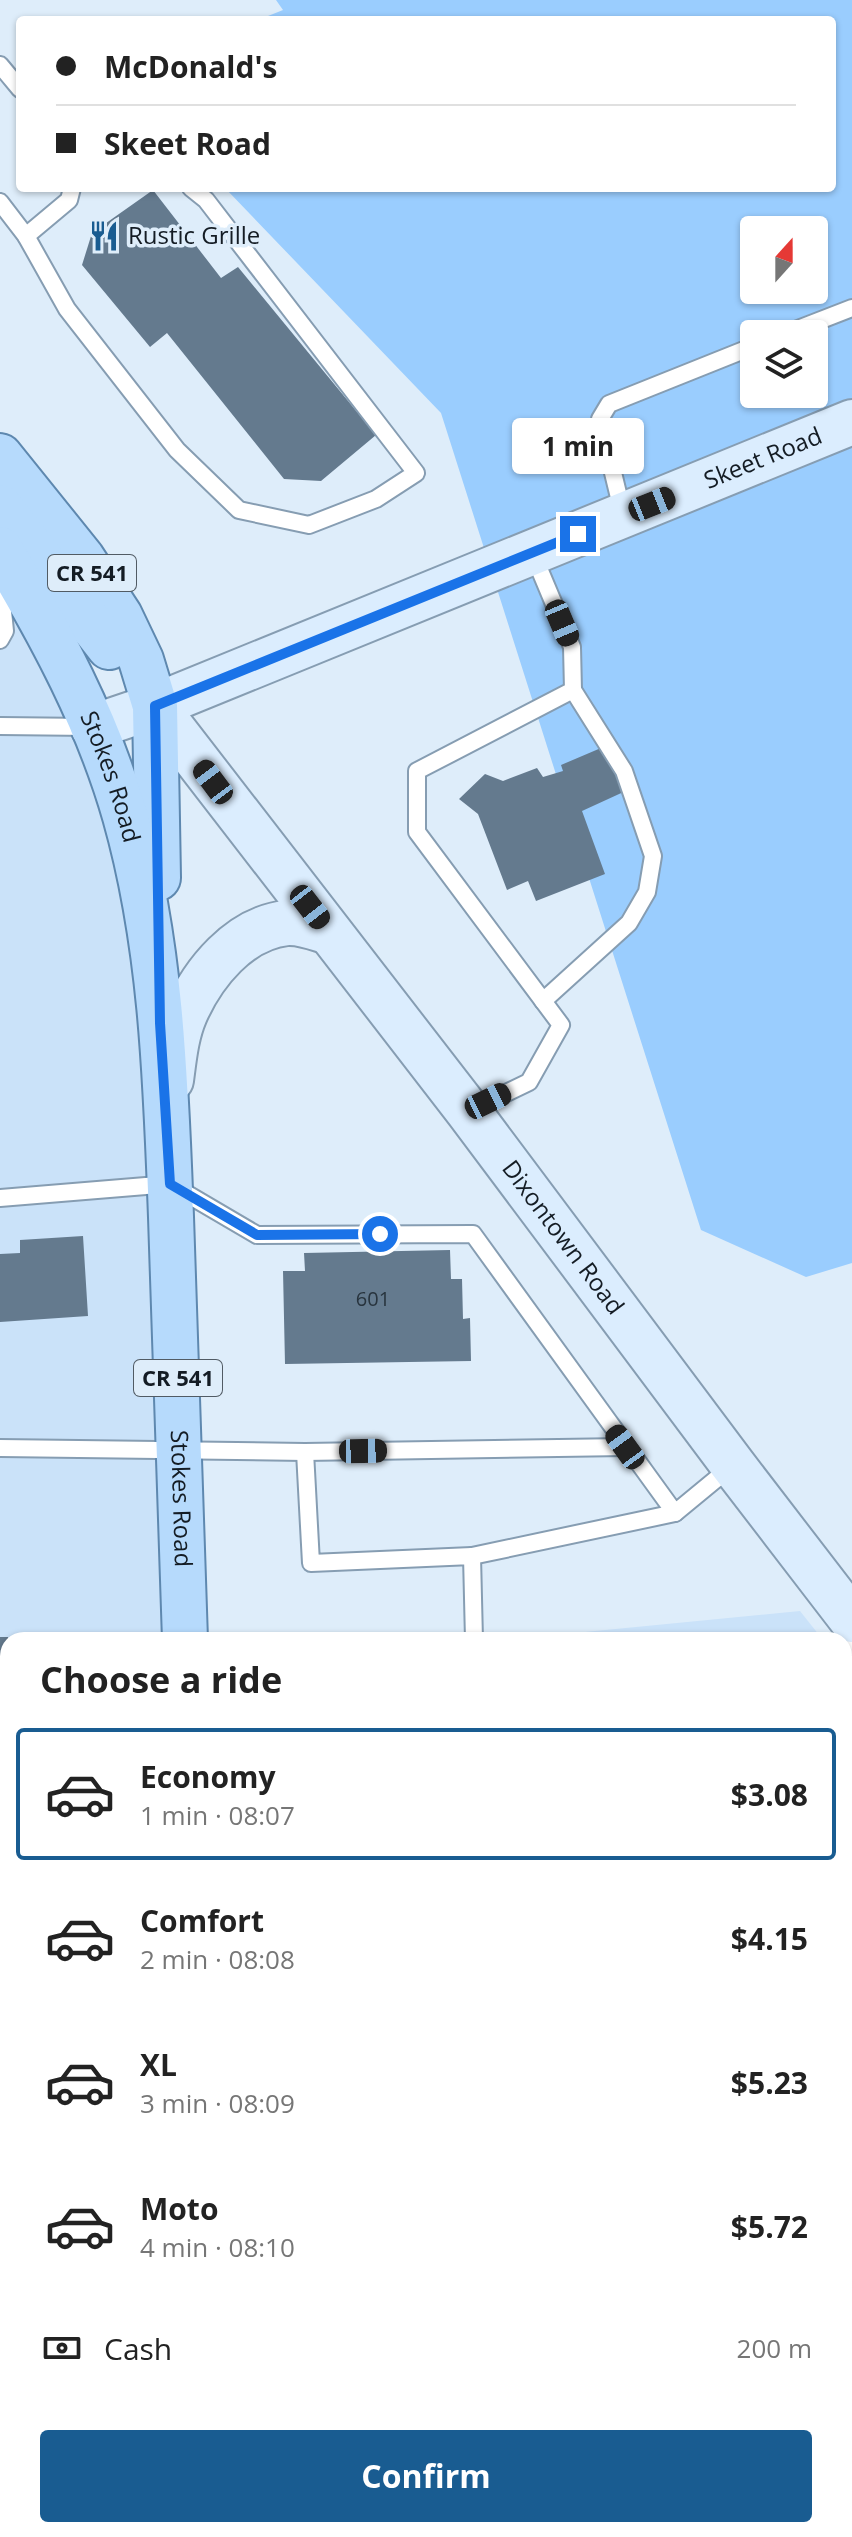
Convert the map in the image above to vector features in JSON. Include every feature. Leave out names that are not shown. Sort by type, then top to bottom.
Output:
[{"type":"main road","name":"Stokes Road","points":[[0,456],[82,558],[120,616],[141,660],[155,706],[160,1023],[170,1184],[185,1632]]},
{"type":"main road","points":[[0,507],[155,706]]},
{"type":"main road","name":"Stokes Road","points":[[0,549],[50,635],[93,727],[125,816],[141,882],[160,1023]]},
{"type":"street","name":"Skeet Road","points":[[93,727],[155,706],[852,422]]},
{"type":"street","name":"Dixontown Road","points":[[155,706],[468,1111],[852,1620]]},
{"type":"street","points":[[166,1116],[176,1046],[185,1015],[201,984],[219,959],[265,929],[287,923],[308,925],[329,932]]},
{"type":"lane","points":[[0,65],[16,84]]},
{"type":"lane","points":[[26,236],[69,200],[71,192]]},
{"type":"lane","points":[[0,202],[26,236],[67,309],[177,450],[239,510],[309,525],[376,499],[416,473],[206,200],[196,192]]},
{"type":"lane","points":[[821,320],[852,308]]},
{"type":"lane","points":[[624,516],[600,419],[609,404],[740,352]]},
{"type":"lane","points":[[532,552],[572,647],[573,690],[624,771],[653,856],[647,892],[629,923],[543,1001]]},
{"type":"lane","points":[[0,581],[5,631],[0,640]]},
{"type":"lane","points":[[468,1111],[529,1082],[561,1025],[417,832],[417,771],[573,690]]},
{"type":"lane","points":[[0,726],[93,727]]},
{"type":"lane","points":[[0,1198],[170,1184],[257,1235],[473,1234],[675,1513]]},
{"type":"lane","points":[[0,1448],[305,1452],[625,1447]]},
{"type":"lane","points":[[305,1452],[311,1563],[472,1556],[675,1513],[733,1465]]},
{"type":"lane","points":[[472,1556],[474,1632]]},
{"type":"shaded area","points":[[276,0],[852,0],[852,1263],[806,1277],[701,1230],[441,413],[229,192],[836,192],[836,16],[268,16],[283,10]]},
{"type":"shaded area","points":[[0,549],[125,816],[184,1632],[0,1632]]},
{"type":"shaded area","points":[[800,1611],[817,1632],[584,1632]]},
{"type":"building","points":[[150,192],[155,192],[221,278],[238,267],[376,435],[321,481],[284,479],[167,333],[150,347],[82,265],[92,233]]},
{"type":"building","points":[[608,745],[630,789],[582,811],[605,874],[536,901],[528,881],[507,890],[478,814],[459,799],[485,774],[503,781],[537,768],[543,777],[563,771],[561,765]]},
{"type":"building","points":[[83,1236],[88,1316],[0,1322],[0,1254],[20,1253],[20,1240]]},
{"type":"building","points":[[450,1250],[451,1279],[462,1279],[463,1319],[470,1318],[471,1361],[285,1364],[283,1271],[305,1271],[304,1253]]},
{"type":"place","name":"Rustic Grille","points":[[104,236]]},
{"type":"route","points":[[380,1234],[257,1235],[170,1184],[160,1023],[155,706],[578,534]]}]
